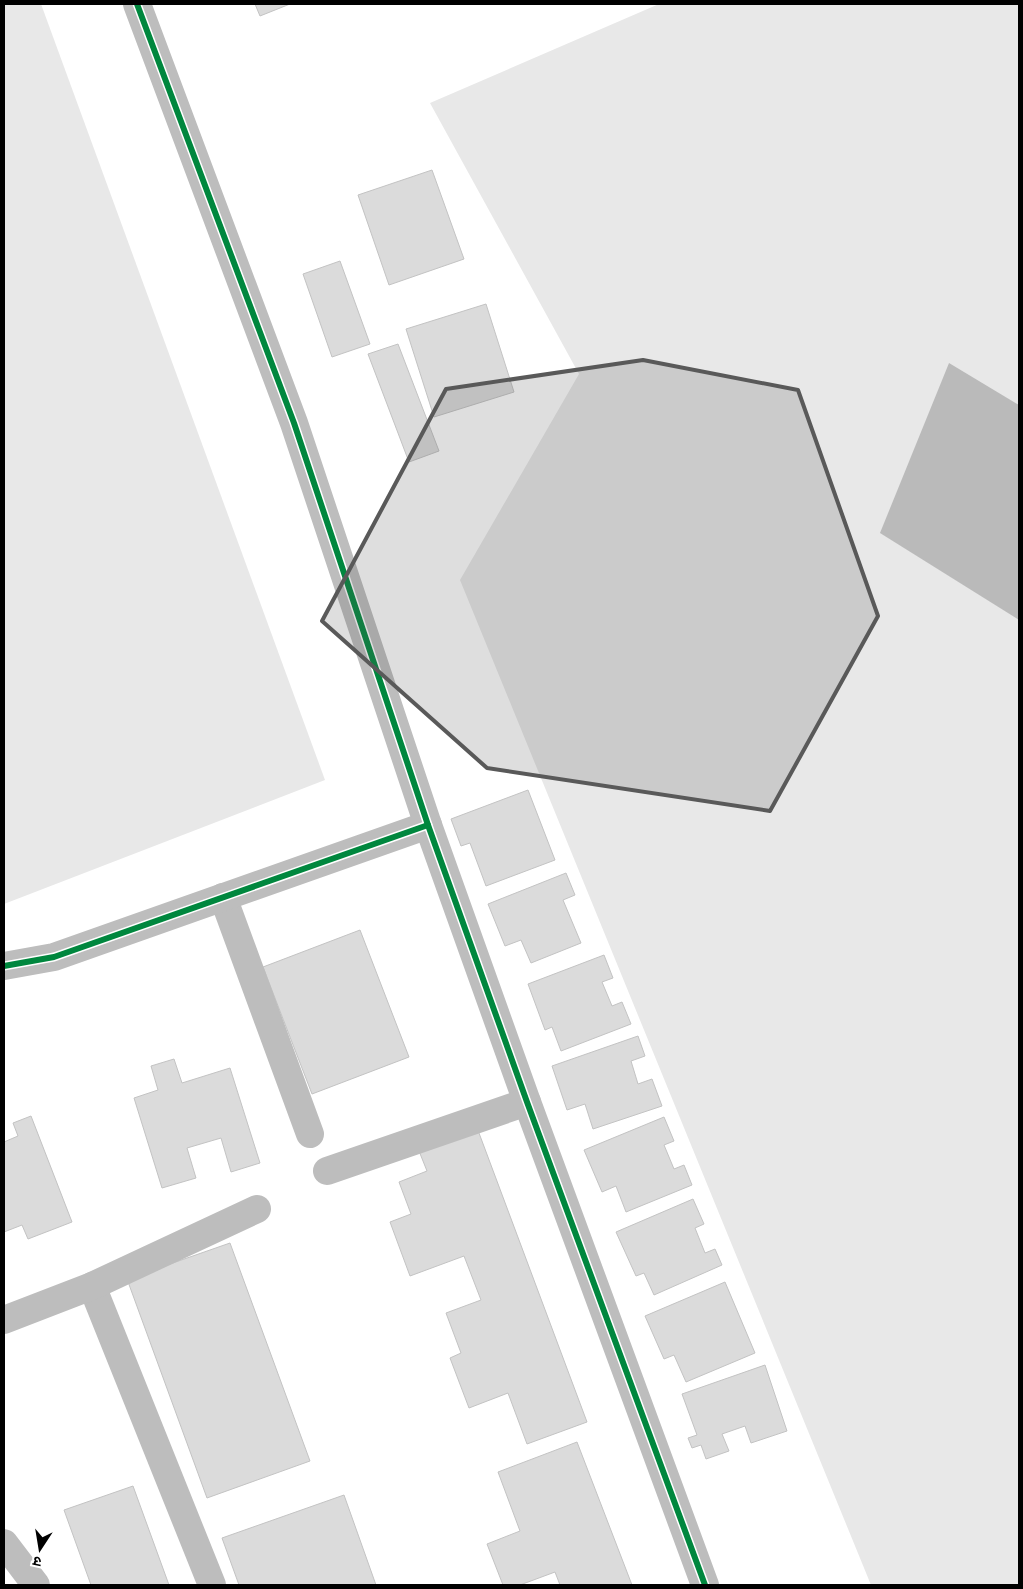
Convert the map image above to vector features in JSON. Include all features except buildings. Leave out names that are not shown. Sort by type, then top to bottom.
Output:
[{"type":"street","points":[[137,4],[294,422],[428,825],[527,1102],[705,1585]]},
{"type":"street","points":[[4,966],[54,957],[428,825]]},
{"type":"street","points":[[223,897],[310,1134]]},
{"type":"street","points":[[327,1171],[527,1102]]},
{"type":"street","points":[[4,1320],[92,1286],[258,1209]]},
{"type":"street","points":[[92,1286],[212,1585]]},
{"type":"street","points":[[4,1543],[36,1585]]},
{"type":"highlighted area","points":[[643,360],[798,390],[878,616],[770,811],[487,768],[322,621],[446,389]]},
{"type":"shaded area","points":[[4,4],[41,4],[325,780],[4,904]]},
{"type":"shaded area","points":[[659,4],[1019,4],[1019,1585],[871,1585],[460,580],[579,374],[430,103]]},
{"type":"shaded area","points":[[949,363],[1019,405],[1019,620],[880,533]]},
{"type":"cycle path","points":[[137,4],[294,423],[428,825],[527,1102],[705,1585]]},
{"type":"cycle path","points":[[4,966],[54,957],[428,825]]}]
